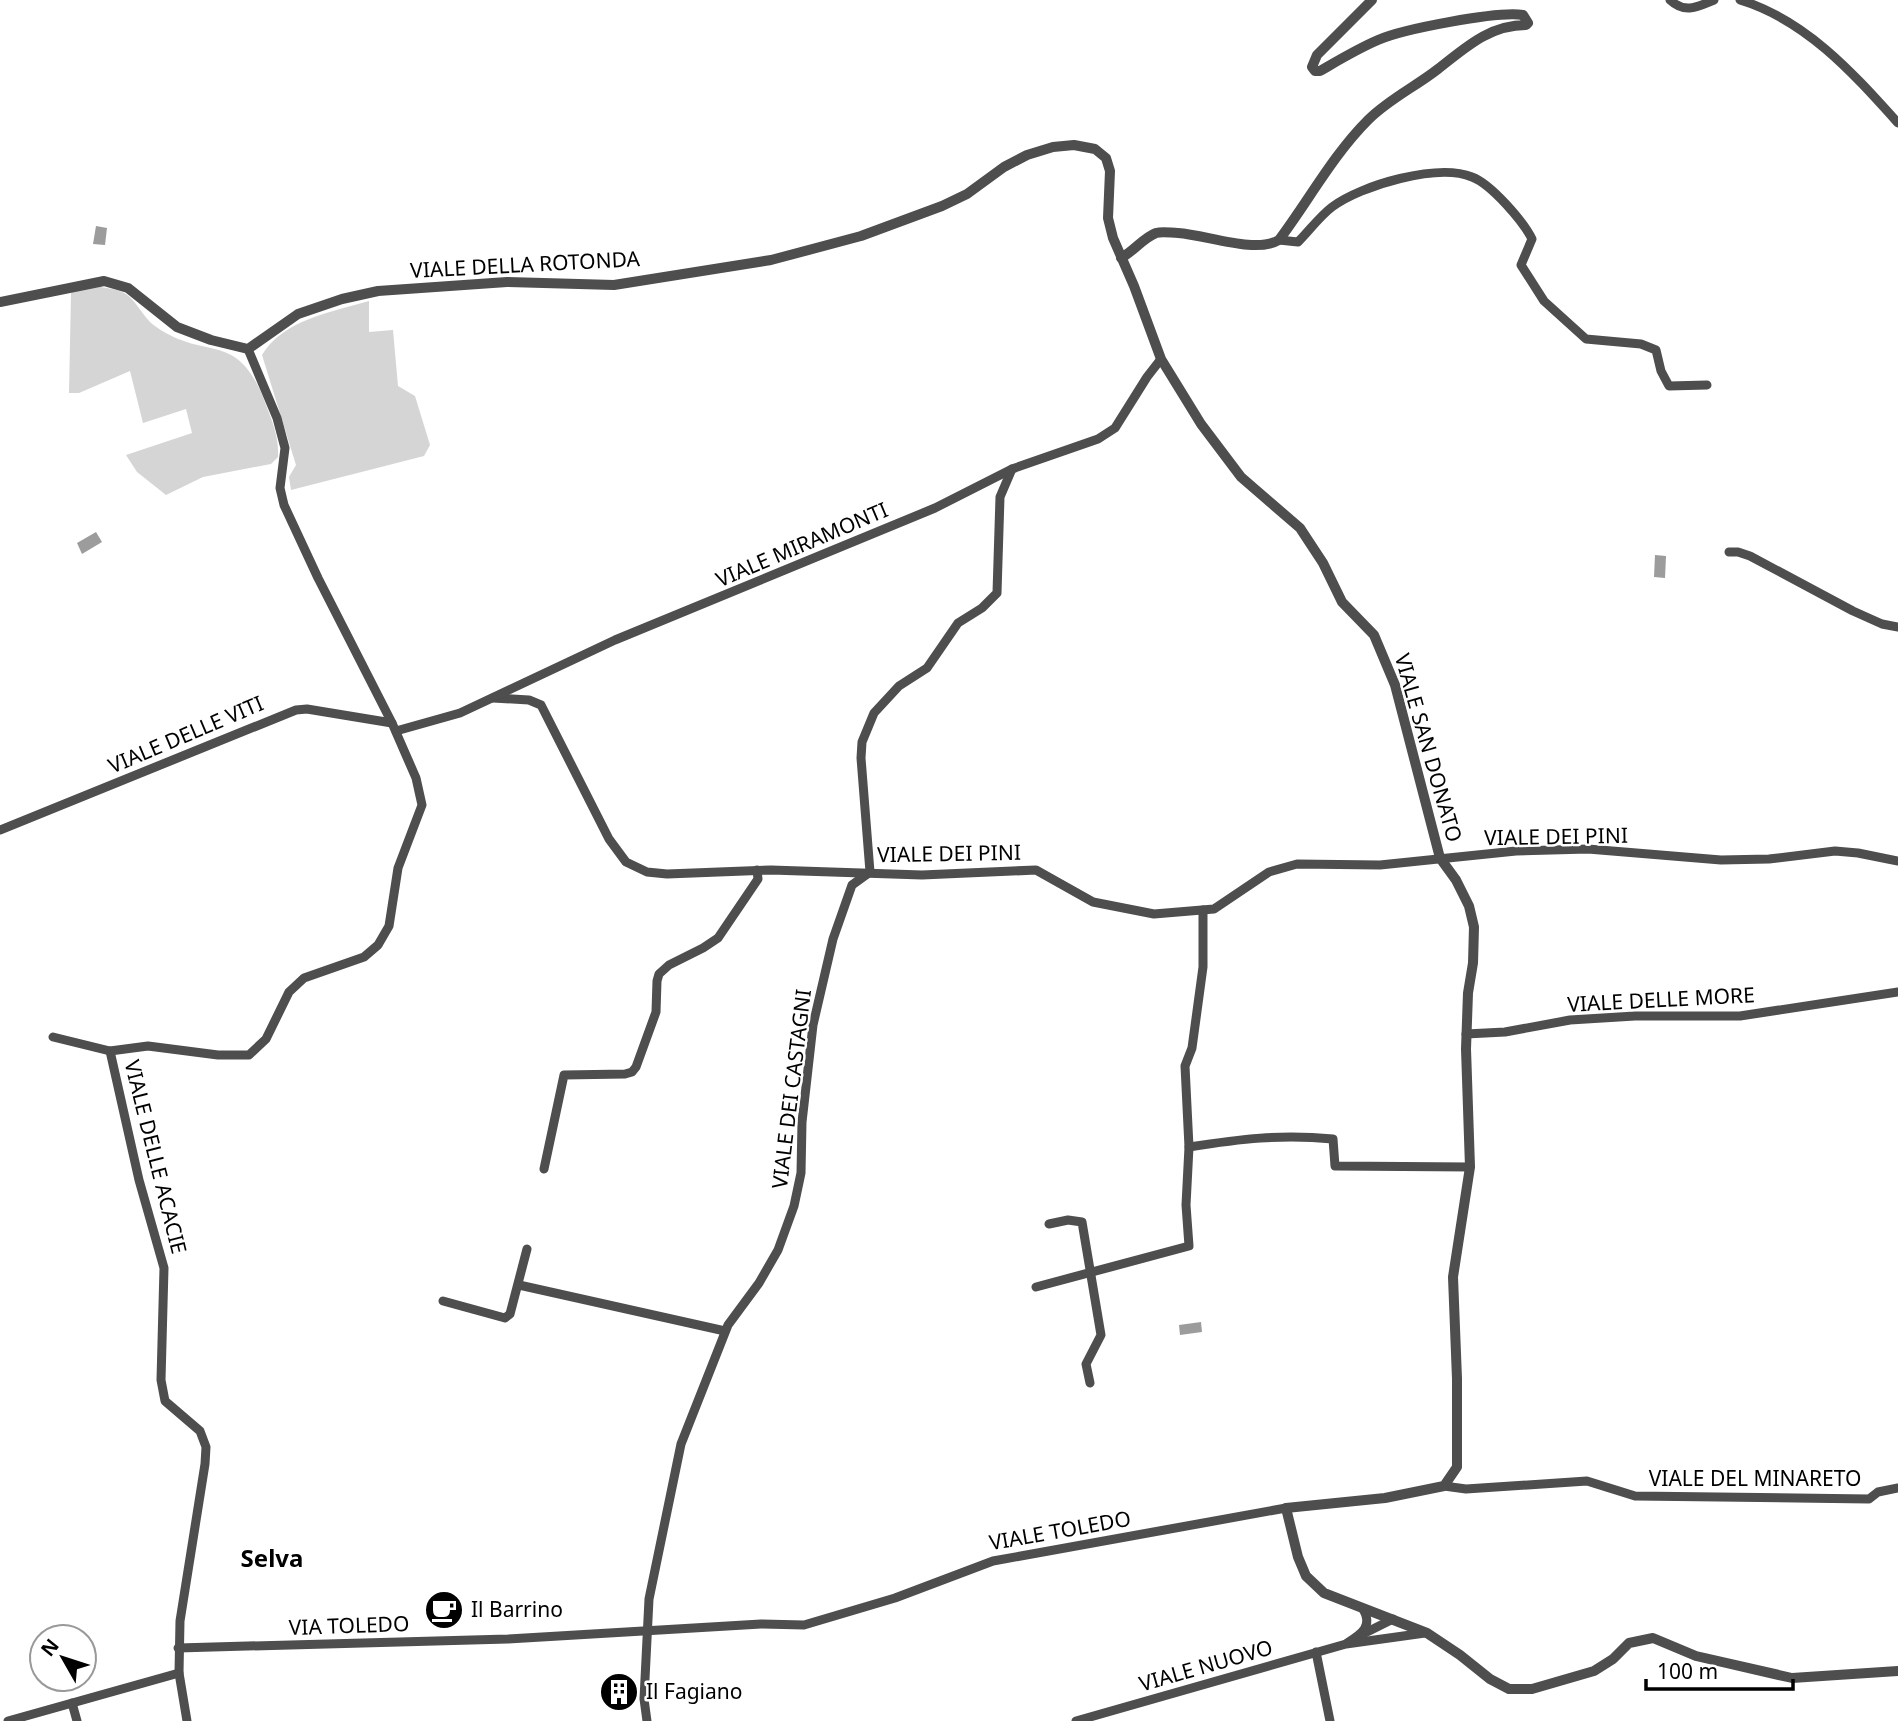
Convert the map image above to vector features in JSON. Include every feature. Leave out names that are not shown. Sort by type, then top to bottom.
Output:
[{"type":"street","points":[[1121,258],[1159,232],[1258,246],[1270,245],[1279,240],[1343,148],[1392,98],[1433,72],[1480,36],[1528,23],[1524,15],[1502,14],[1388,36],[1343,56],[1320,71],[1315,71],[1312,67],[1317,55],[1372,0]]},
{"type":"street","points":[[1670,0],[1676,6],[1692,10],[1714,0]]},
{"type":"street","points":[[1740,0],[1760,6],[1792,22],[1820,44],[1898,123]]},
{"type":"street","name":"VIALE DELLA ROTONDA","points":[[248,349],[298,314],[342,299],[378,291],[507,282],[614,285],[737,267],[806,251],[861,236],[942,206],[967,194],[1004,167],[1027,155],[1053,147],[1074,145],[1096,149],[1106,158],[1110,171],[1108,218],[1121,258]]},
{"type":"street","points":[[1279,240],[1298,242],[1332,206],[1375,185],[1402,176],[1448,174],[1472,177],[1497,196],[1524,224],[1532,239],[1521,265],[1544,301],[1586,339],[1642,344],[1656,350],[1668,386],[1707,385]]},
{"type":"street","name":"VIALE SAN DONATO","points":[[1121,258],[1161,359],[1201,424],[1241,477],[1300,528],[1323,563],[1342,602],[1374,635],[1395,685],[1440,858],[1456,880],[1469,906],[1475,927],[1466,1034],[1470,1167],[1453,1277],[1457,1467],[1444,1486]]},
{"type":"street","points":[[0,302],[104,281],[128,288],[177,327],[211,340],[248,349],[277,418],[285,448],[280,488],[284,505],[394,727]]},
{"type":"street","name":"VIALE MIRAMONTI","points":[[394,727],[425,723],[460,713],[615,640],[935,508],[1012,469],[1098,439],[1115,428],[1161,359]]},
{"type":"street","points":[[870,873],[861,758],[862,742],[868,723],[899,686],[927,667],[958,623],[982,608],[997,593],[1000,497],[1012,469]]},
{"type":"street","points":[[1729,552],[1749,556],[1853,611],[1882,624],[1898,627]]},
{"type":"street","name":"VIALE DEI PINI","points":[[493,698],[529,701],[541,705],[608,839],[626,862],[647,872],[667,874],[757,870],[922,875],[1036,870],[1093,902],[1154,914],[1213,909],[1269,872],[1297,864],[1380,864],[1516,851],[1588,849],[1721,860],[1769,859],[1835,851],[1898,861]]},
{"type":"street","name":"VIALE DELLE VITI","points":[[0,830],[296,710],[307,709],[394,727]]},
{"type":"street","name":"VIALE DELLE ACACIE","points":[[52,1037],[110,1051],[148,1046],[218,1055],[249,1055],[266,1039],[289,992],[304,978],[364,957],[378,945],[389,926],[398,868],[422,805],[416,778],[394,727]]},
{"type":"street","points":[[544,1169],[564,1074],[632,1072],[656,1012],[659,974],[669,965],[718,938],[758,879],[757,870]]},
{"type":"street","name":"VIALE DEI CASTAGNI","points":[[647,1721],[644,1699],[649,1599],[681,1444],[725,1331],[760,1283],[778,1250],[794,1206],[801,1173],[802,1122],[813,1025],[833,939],[852,885],[870,873]]},
{"type":"street","points":[[1036,1287],[1189,1246],[1186,1205],[1189,1147],[1185,1066],[1192,1048],[1203,967],[1202,910]]},
{"type":"street","name":"VIALE DELLE MORE","points":[[1466,1034],[1505,1032],[1570,1020],[1635,1016],[1740,1016],[1898,992]]},
{"type":"street","name":"VIALE DELLE ACACIE","points":[[110,1051],[139,1180],[164,1268],[161,1380],[165,1401],[200,1431],[206,1447],[178,1648],[187,1721]]},
{"type":"street","points":[[1189,1147],[1259,1136],[1306,1136],[1333,1139],[1335,1166],[1470,1167]]},
{"type":"street","points":[[1049,1224],[1068,1220],[1082,1222],[1101,1335],[1086,1364],[1090,1382]]},
{"type":"street","points":[[443,1301],[505,1318],[510,1314],[527,1249]]},
{"type":"street","points":[[519,1285],[725,1331]]},
{"type":"street","name":"VIALE DEL MINARETO","points":[[1444,1486],[1466,1489],[1587,1481],[1635,1496],[1869,1500],[1878,1492],[1898,1488]]},
{"type":"street","name":"VIALE TOLEDO","points":[[646,1630],[804,1625],[895,1598],[993,1561],[1286,1508],[1385,1498],[1444,1486]]},
{"type":"street","points":[[1286,1508],[1298,1557],[1306,1577],[1324,1593],[1427,1633],[1508,1689],[1532,1689],[1594,1671],[1613,1659],[1629,1643],[1653,1638],[1696,1656],[1792,1678],[1898,1671]]},
{"type":"street","points":[[1362,1634],[1367,1627],[1368,1617],[1363,1609]]},
{"type":"street","points":[[1381,1637],[1389,1629],[1392,1619]]},
{"type":"street","name":"VIALE NUOVO","points":[[1346,1644],[1392,1619]]},
{"type":"street","name":"VIA TOLEDO","points":[[178,1648],[509,1639],[646,1630]]},
{"type":"street","name":"VIALE NUOVO","points":[[1076,1721],[1346,1644],[1381,1637],[1427,1633]]},
{"type":"street","points":[[1316,1652],[1331,1721]]},
{"type":"street","points":[[8,1721],[179,1673]]},
{"type":"street","points":[[72,1703],[77,1721]]},
{"type":"shaded area","points":[[96,226],[107,228],[105,245],[93,244]]},
{"type":"shaded area","points":[[100,287],[127,295],[150,322],[173,337],[232,355],[244,365],[255,381],[271,418],[278,457],[271,464],[203,477],[166,495],[137,472],[126,455],[192,433],[186,409],[143,423],[130,371],[79,393],[69,393],[71,293],[77,289]]},
{"type":"shaded area","points":[[369,301],[369,332],[393,330],[398,386],[415,396],[430,445],[424,456],[291,490],[289,477],[296,465],[262,355],[271,343],[296,325],[325,313]]},
{"type":"shaded area","points":[[96,532],[102,542],[82,554],[77,543]]},
{"type":"shaded area","points":[[1655,555],[1666,556],[1665,578],[1654,577]]},
{"type":"shaded area","points":[[1201,1322],[1202,1332],[1180,1335],[1179,1325]]},
{"type":"place","name":"Il Barrino","points":[[444,1610]]},
{"type":"place","name":"Il Fagiano","points":[[619,1692]]},
{"type":"district","name":"Selva","points":[[272,1559]]}]
